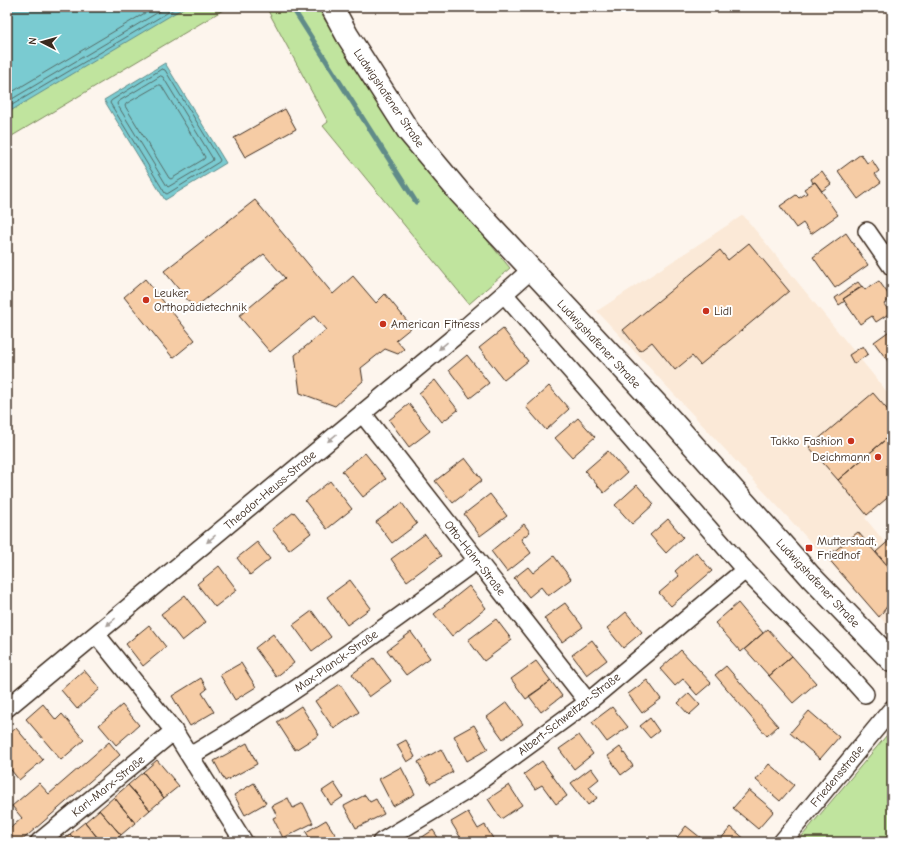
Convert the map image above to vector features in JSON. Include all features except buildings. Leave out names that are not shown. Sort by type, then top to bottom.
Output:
[{"type":"main road","name":"Ludwigshafener Straße","points":[[332,7],[347,35],[409,132],[460,193],[661,409],[806,572],[892,661]]},
{"type":"street","points":[[866,231],[892,267]]},
{"type":"street","name":"Theodor-Heuss-Straße","points":[[7,708],[531,270]]},
{"type":"street","points":[[504,294],[745,570],[840,666],[865,694]]},
{"type":"street","name":"Otto-Hahn-Straße","points":[[362,412],[588,702]]},
{"type":"street","name":"Max-Planck-Straße","points":[[190,756],[234,730],[335,663],[477,560]]},
{"type":"street","name":"Albert-Schweitzer-Straße","points":[[381,842],[466,791],[588,702],[745,570]]},
{"type":"street","points":[[96,634],[174,731],[244,842]]},
{"type":"street","name":"Friedensstraße","points":[[782,842],[892,709]]},
{"type":"street","name":"Karl-Marx-Straße","points":[[40,841],[174,731]]},
{"type":"shaded area","points":[[743,215],[892,398],[892,496],[865,518],[892,551],[892,630],[597,311]]},
{"type":"green space","points":[[7,7],[228,7],[7,139]]},
{"type":"green space","points":[[266,7],[318,7],[325,20],[446,190],[510,268],[469,304],[323,126],[328,122]]},
{"type":"green space","points":[[892,729],[892,842],[797,842]]},
{"type":"water","points":[[7,7],[185,7],[7,113]]},
{"type":"water","points":[[165,63],[226,163],[165,200],[104,100]]},
{"type":"waterway","points":[[292,7],[416,202]]},
{"type":"place","name":"Leuker Orthopädietechnik","points":[[146,300]]},
{"type":"place","name":"Lidl","points":[[706,311]]},
{"type":"place","name":"American Fitness","points":[[383,324]]},
{"type":"place","name":"Takko Fashion","points":[[851,441]]},
{"type":"place","name":"Deichmann","points":[[878,457]]},
{"type":"place","name":"Mutterstadt, Friedhof","points":[[809,548]]}]
